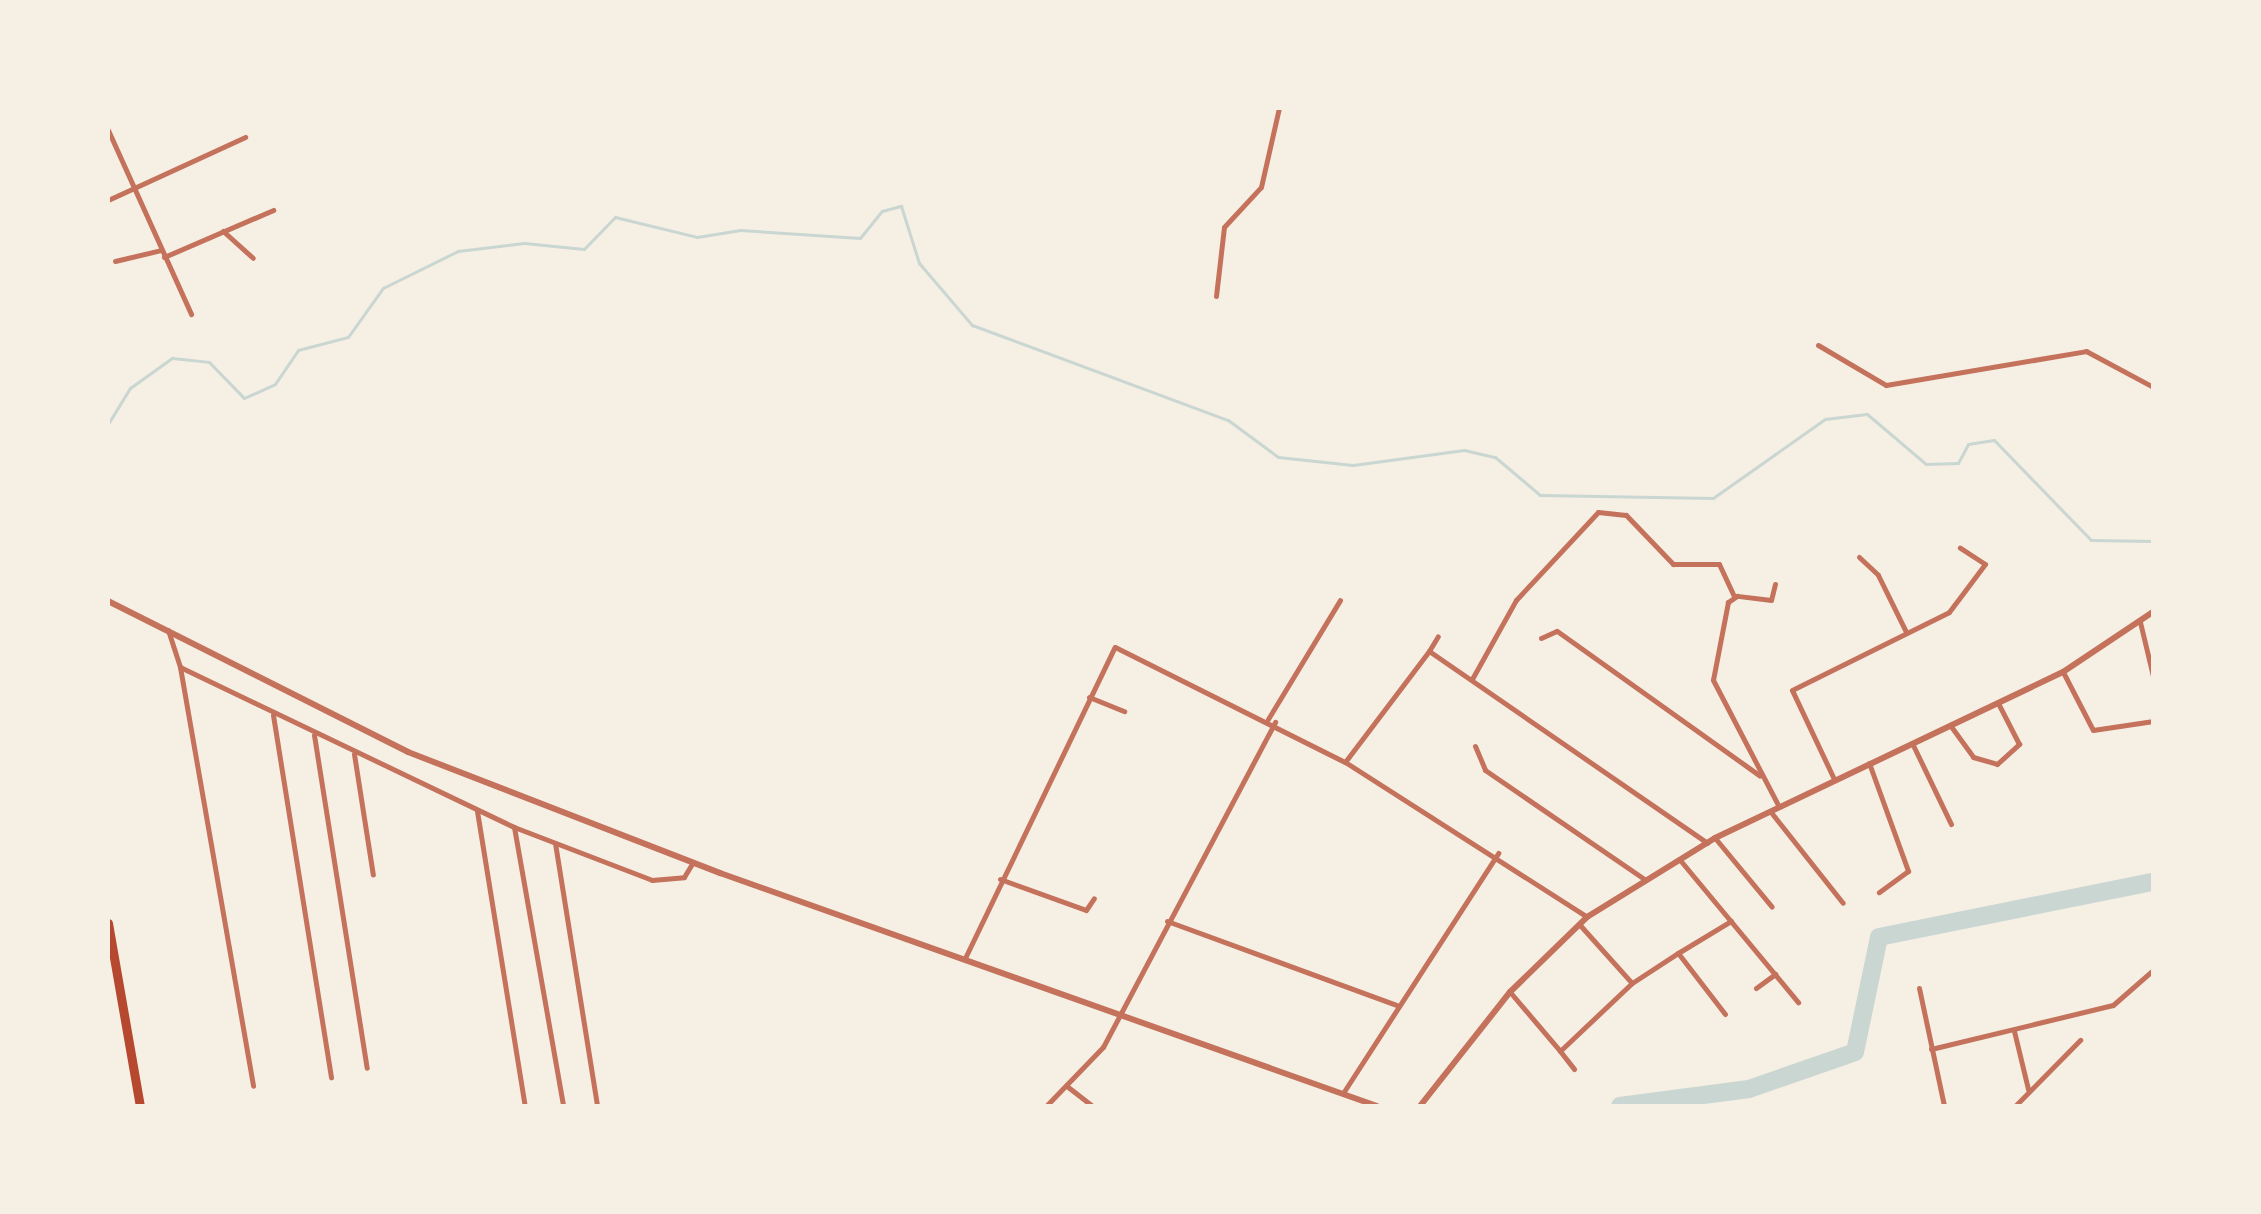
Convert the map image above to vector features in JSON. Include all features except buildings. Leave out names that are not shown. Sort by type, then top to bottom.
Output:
[{"type":"highway","points":[[108,923],[140,1106]]},
{"type":"street","points":[[1216,296],[1224,227],[1261,187],[1279,108]]},
{"type":"street","points":[[108,130],[191,314]]},
{"type":"street","points":[[108,200],[245,137]]},
{"type":"street","points":[[164,257],[273,210]]},
{"type":"street","points":[[223,231],[253,258]]},
{"type":"street","points":[[115,261],[161,250]]},
{"type":"street","points":[[1818,345],[1886,385],[2086,351],[2153,387]]},
{"type":"street","points":[[1472,679],[1516,600],[1598,512],[1637,522],[1673,564],[1719,564],[1734,596],[1713,685],[1779,807]]},
{"type":"street","points":[[1834,779],[1792,690],[1949,612],[1982,570],[1983,557],[1960,548]]},
{"type":"street","points":[[1859,557],[1878,575],[1906,632]]},
{"type":"street","points":[[1734,596],[1771,600],[1775,584]]},
{"type":"street","points":[[1046,1106],[1068,1087],[1120,1017],[1272,720],[1340,600]]},
{"type":"street","points":[[108,601],[408,752],[693,862],[965,958],[1120,1017],[1377,1106]]},
{"type":"street","points":[[1420,1106],[1510,992],[1587,917],[1644,879],[1715,838],[2063,672],[2153,612]]},
{"type":"street","points":[[2140,622],[2153,676]]},
{"type":"street","points":[[168,629],[180,667],[253,1086]]},
{"type":"street","points":[[1541,638],[1557,631],[1764,779]]},
{"type":"street","points":[[1345,762],[1438,636]]},
{"type":"street","points":[[965,958],[1000,879],[1111,652],[1121,647],[1272,720],[1345,762],[1498,853],[1587,917]]},
{"type":"street","points":[[1429,651],[1707,843]]},
{"type":"street","points":[[180,667],[274,715],[514,827],[652,880],[684,877],[693,862]]},
{"type":"street","points":[[2063,672],[2093,730],[2153,721]]},
{"type":"street","points":[[1089,697],[1124,711]]},
{"type":"street","points":[[1950,725],[1973,757],[1997,764],[2019,744],[1998,703]]},
{"type":"street","points":[[274,715],[331,1077]]},
{"type":"street","points":[[314,734],[367,1068]]},
{"type":"street","points":[[1912,743],[1951,824]]},
{"type":"street","points":[[1475,746],[1491,775],[1644,879]]},
{"type":"street","points":[[354,753],[373,875]]},
{"type":"street","points":[[1869,763],[1908,871],[1879,892]]},
{"type":"street","points":[[477,810],[525,1106]]},
{"type":"street","points":[[1770,811],[1843,903]]},
{"type":"street","points":[[514,827],[563,1106]]},
{"type":"street","points":[[1715,838],[1772,907]]},
{"type":"street","points":[[555,843],[597,1106]]},
{"type":"street","points":[[1343,1093],[1396,1005],[1498,853]]},
{"type":"street","points":[[1679,859],[1798,1002]]},
{"type":"street","points":[[1000,879],[1086,910],[1094,898]]},
{"type":"street","points":[[1167,921],[1396,1005]]},
{"type":"street","points":[[1560,1051],[1632,983],[1731,921]]},
{"type":"street","points":[[1578,924],[1632,983]]},
{"type":"street","points":[[1678,953],[1725,1014]]},
{"type":"street","points":[[1931,1049],[2113,1005],[2153,970]]},
{"type":"street","points":[[1756,988],[1775,974]]},
{"type":"street","points":[[1919,988],[1944,1106]]},
{"type":"street","points":[[1510,992],[1574,1069]]},
{"type":"street","points":[[2014,1031],[2028,1089]]},
{"type":"street","points":[[2015,1106],[2028,1089],[2080,1040]]},
{"type":"street","points":[[1068,1087],[1092,1106]]},
{"type":"waterway","points":[[108,424],[130,388],[172,358],[209,362],[244,398],[275,384],[298,350],[348,337],[383,288],[458,251],[524,243],[584,249],[615,217],[697,237],[740,230],[860,238],[882,211],[901,206],[919,263],[972,325],[1228,420],[1278,457],[1353,465],[1464,450],[1495,457],[1540,495],[1713,498],[1825,419],[1867,414],[1926,464],[1958,463],[1968,444],[1994,440],[2091,540],[2153,541]]},
{"type":"waterway","points":[[1620,1106],[1749,1089],[1855,1052],[1879,937],[2153,882]]}]
